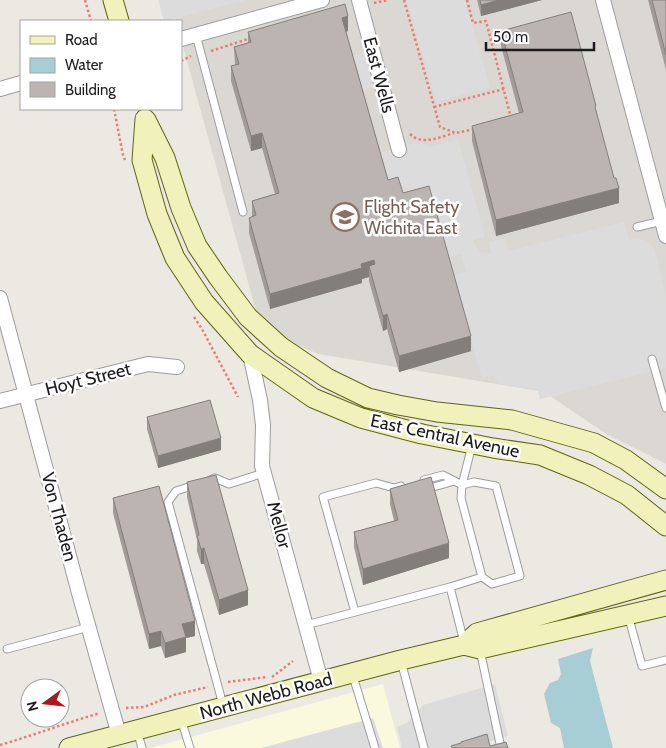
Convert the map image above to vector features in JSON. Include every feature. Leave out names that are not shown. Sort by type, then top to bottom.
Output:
[{"type":"main road","points":[[113,0],[119,20]]},
{"type":"main road","name":"East Central Avenue","points":[[144,114],[142,160],[157,214],[175,258],[204,302],[251,360],[313,398],[361,418],[422,434],[540,455],[589,475],[627,495],[666,526]]},
{"type":"main road","name":"East Central Avenue","points":[[144,114],[165,158],[181,208],[197,246],[248,317],[281,346],[327,378],[368,398],[437,412],[512,420],[594,443],[626,460],[666,489]]},
{"type":"main road","name":"North Webb Road","points":[[472,647],[477,633],[666,580]]},
{"type":"main road","name":"North Webb Road","points":[[69,748],[132,738],[181,718],[401,660],[666,606]]},
{"type":"street","points":[[182,39],[322,0]]},
{"type":"street","points":[[603,0],[666,236]]},
{"type":"street","name":"East Wells","points":[[359,3],[399,150]]},
{"type":"street","points":[[0,89],[20,83]]},
{"type":"street","name":"Von Thaden","points":[[0,298],[88,627],[132,738]]},
{"type":"street","name":"Mellor","points":[[251,360],[260,400],[263,425],[262,466],[321,681]]},
{"type":"street","name":"Hoyt Street","points":[[0,401],[148,364],[178,367]]},
{"type":"lane","points":[[196,35],[243,212]]},
{"type":"lane","points":[[637,228],[662,221]]},
{"type":"lane","points":[[652,359],[666,408]]},
{"type":"lane","points":[[420,491],[458,483],[474,482],[496,486],[520,576],[492,584],[482,577],[458,483],[472,444]]},
{"type":"lane","points":[[223,707],[168,502],[176,491],[216,478],[229,484],[264,473]]},
{"type":"lane","points":[[419,481],[443,475],[458,483]]},
{"type":"lane","points":[[355,612],[324,497],[376,483],[403,491]]},
{"type":"lane","points":[[394,488],[410,484]]},
{"type":"lane","points":[[306,625],[482,577]]},
{"type":"lane","points":[[450,587],[472,647],[501,748]]},
{"type":"lane","points":[[628,615],[642,666],[666,660]]},
{"type":"lane","points":[[7,649],[88,627]]},
{"type":"lane","points":[[401,660],[424,748]]},
{"type":"lane","points":[[352,673],[375,748]]},
{"type":"lane","points":[[181,718],[190,748]]},
{"type":"path","points":[[85,0],[90,20]]},
{"type":"path","points":[[359,3],[388,0]]},
{"type":"path","points":[[404,0],[440,128],[456,133]]},
{"type":"path","points":[[467,0],[473,23],[486,21],[511,118],[505,121]]},
{"type":"path","points":[[182,60],[251,38]]},
{"type":"path","points":[[434,107],[504,89]]},
{"type":"path","points":[[406,130],[415,139],[427,141],[483,127]]},
{"type":"path","points":[[0,744],[25,738],[101,712]]},
{"type":"shaded area","points":[[158,0],[246,0],[168,20],[164,20]]},
{"type":"shaded area","points":[[171,0],[666,0],[666,464],[608,435],[544,392],[319,354],[274,336],[256,311],[182,43],[182,20],[176,20]]},
{"type":"shaded area","points":[[406,0],[465,0],[490,87],[437,102]]},
{"type":"shaded area","points":[[364,53],[373,87],[362,90],[353,56]]},
{"type":"shaded area","points":[[458,139],[485,237],[473,240],[480,252],[492,254],[489,242],[505,238],[509,251],[624,222],[629,240],[636,238],[645,240],[654,247],[666,296],[666,368],[540,399],[537,389],[499,384],[492,376],[482,379],[453,276],[466,272],[461,254],[449,257],[432,195],[403,207],[389,187],[380,153],[416,143],[431,147]]},
{"type":"shaded area","points":[[383,684],[400,748],[151,748]]},
{"type":"shaded area","points":[[495,684],[508,736],[467,748],[402,748],[397,727],[407,723],[423,705]]},
{"type":"shaded area","points":[[373,718],[383,748],[261,748]]},
{"type":"water","points":[[593,648],[590,661],[613,748],[564,748],[560,728],[551,723],[544,694],[550,683],[558,680],[561,674],[558,659]]},
{"type":"building","points":[[480,0],[499,0],[481,5]]},
{"type":"building","points":[[652,0],[666,0],[666,55]]},
{"type":"building","points":[[345,4],[348,16],[342,18],[388,180],[398,177],[403,193],[429,186],[471,336],[399,356],[387,314],[383,316],[369,266],[375,264],[374,260],[361,264],[362,268],[270,294],[249,218],[256,215],[252,201],[279,193],[262,133],[251,136],[231,66],[239,64],[234,47],[251,42],[248,32]]},
{"type":"building","points":[[571,12],[614,178],[616,178],[619,188],[496,220],[472,126],[523,112],[501,31]]},
{"type":"building","points":[[210,400],[221,438],[158,456],[147,417]]},
{"type":"building","points":[[216,475],[248,590],[219,600],[204,548],[201,549],[197,536],[199,535],[187,482]]},
{"type":"building","points":[[431,477],[449,543],[363,569],[354,532],[398,520],[390,489]]},
{"type":"building","points":[[159,486],[195,621],[182,624],[186,637],[165,643],[161,631],[149,634],[113,498]]},
{"type":"building","points":[[487,734],[490,746],[506,742],[508,748],[452,748],[451,746],[461,742]]},
{"type":"place","name":"Flight Safety Wichita East","points":[[345,217]]}]
